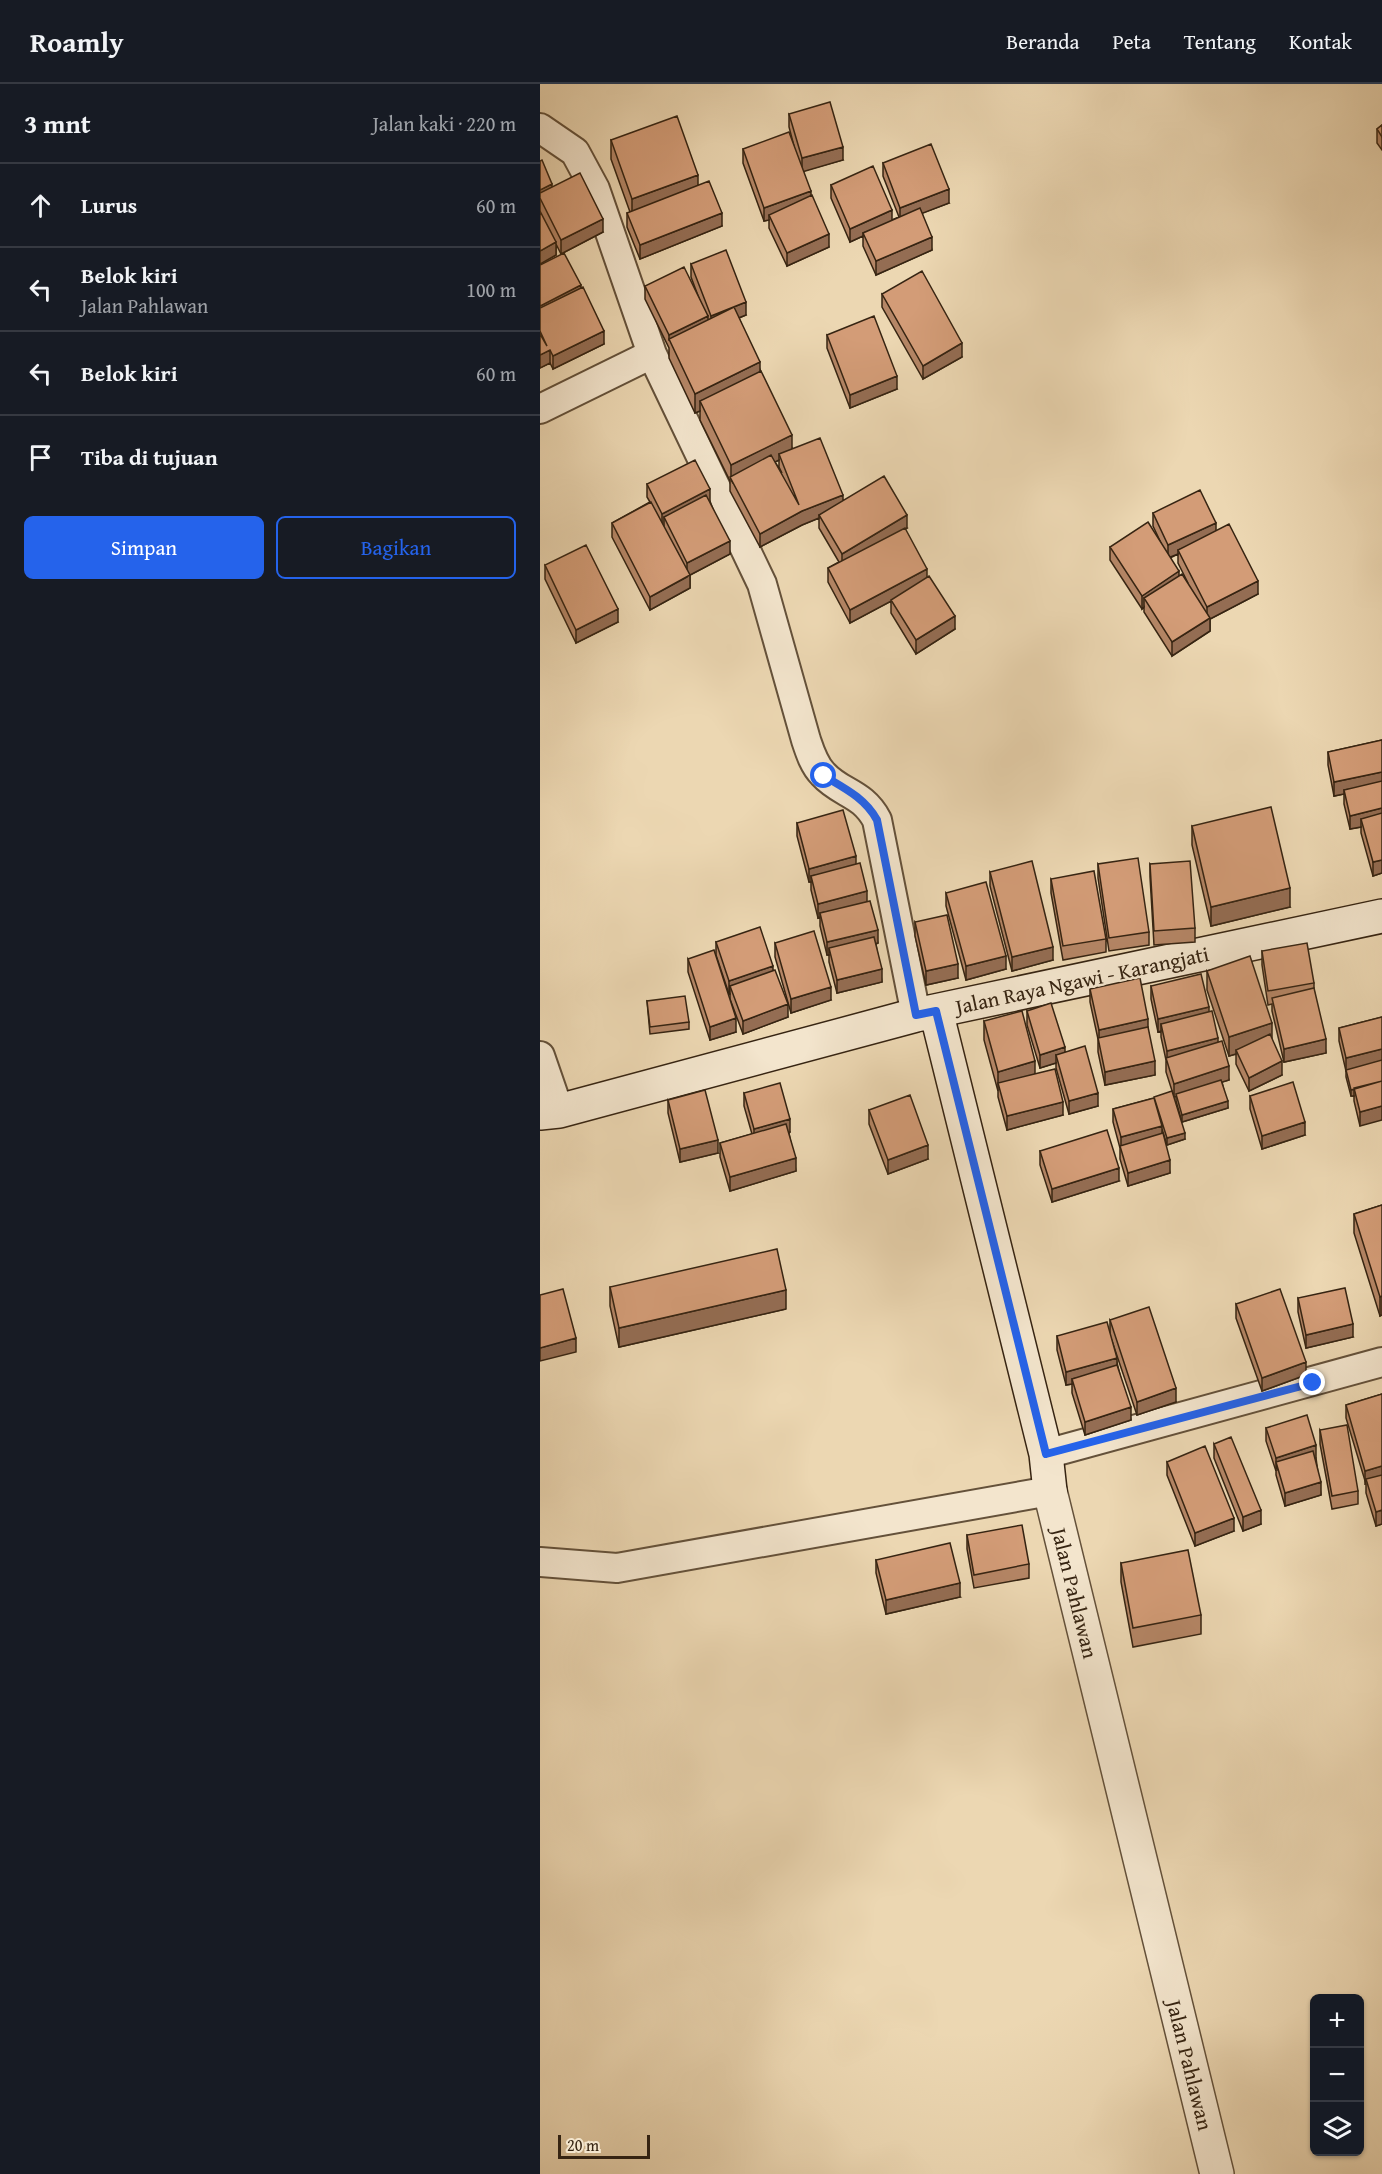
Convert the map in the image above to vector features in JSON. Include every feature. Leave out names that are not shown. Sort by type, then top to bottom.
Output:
[{"type":"main road","name":"Jalan Raya Ngawi - Karangjati","points":[[549,1112],[926,1013],[1382,916]]},
{"type":"main road","name":"Jalan Pahlawan","points":[[926,1013],[1046,1454],[1050,1491],[1217,2174]]},
{"type":"street","points":[[540,128],[575,152],[595,189],[652,354],[762,584],[806,740],[815,764],[824,776],[861,799],[871,808],[877,820],[926,1013]]},
{"type":"street","points":[[540,409],[652,354]]},
{"type":"street","points":[[540,1056],[549,1112]]},
{"type":"street","points":[[1046,1454],[1382,1362]]},
{"type":"street","points":[[540,1562],[617,1568],[1050,1491]]},
{"type":"building","points":[[830,102],[843,147],[802,158],[789,114]]},
{"type":"building","points":[[677,116],[698,175],[632,199],[611,140]]},
{"type":"building","points":[[1382,125],[1382,137],[1377,129]]},
{"type":"building","points":[[789,132],[811,191],[764,208],[743,149]]},
{"type":"building","points":[[931,144],[949,189],[900,208],[883,163]]},
{"type":"building","points":[[542,160],[552,184],[540,190],[540,161]]},
{"type":"building","points":[[873,166],[892,210],[850,229],[831,185]]},
{"type":"building","points":[[580,173],[603,219],[561,240],[540,198],[540,193]]},
{"type":"building","points":[[709,181],[722,213],[640,245],[627,213]]},
{"type":"building","points":[[812,195],[829,234],[787,253],[769,215]]},
{"type":"building","points":[[920,208],[932,237],[876,261],[863,233]]},
{"type":"building","points":[[540,211],[556,242],[540,251]]},
{"type":"building","points":[[726,250],[746,302],[711,316],[691,264]]},
{"type":"building","points":[[564,253],[581,285],[540,306],[540,265]]},
{"type":"building","points":[[684,267],[708,316],[669,335],[645,286]]},
{"type":"building","points":[[922,271],[962,343],[923,366],[882,294]]},
{"type":"building","points":[[583,287],[604,331],[553,356],[550,350],[540,355],[540,334],[547,346],[540,331],[540,308]]},
{"type":"building","points":[[734,307],[760,362],[695,394],[669,339]]},
{"type":"building","points":[[874,316],[897,376],[850,395],[827,335]]},
{"type":"building","points":[[761,371],[792,435],[731,465],[700,401]]},
{"type":"building","points":[[820,438],[843,495],[802,511],[760,534],[730,477],[771,455],[799,505],[779,454]]},
{"type":"building","points":[[695,460],[710,489],[662,514],[647,484]]},
{"type":"building","points":[[884,476],[907,515],[842,554],[819,515]]},
{"type":"building","points":[[1200,490],[1216,523],[1168,545],[1153,513]]},
{"type":"building","points":[[706,495],[730,541],[687,563],[664,517]]},
{"type":"building","points":[[651,502],[690,575],[650,597],[612,523]]},
{"type":"building","points":[[1148,522],[1179,571],[1142,596],[1110,547]]},
{"type":"building","points":[[1229,524],[1258,581],[1207,607],[1178,550]]},
{"type":"building","points":[[905,528],[927,569],[850,610],[828,568]]},
{"type":"building","points":[[586,545],[618,609],[576,630],[545,565]]},
{"type":"building","points":[[1182,574],[1210,618],[1172,642],[1144,598]]},
{"type":"building","points":[[929,576],[955,616],[916,640],[891,600]]},
{"type":"building","points":[[1382,740],[1382,772],[1334,782],[1328,752]]},
{"type":"building","points":[[1382,781],[1382,808],[1350,816],[1344,790]]},
{"type":"building","points":[[1271,807],[1290,888],[1211,907],[1192,826]]},
{"type":"building","points":[[843,810],[856,856],[809,869],[797,823]]},
{"type":"building","points":[[1382,813],[1382,860],[1373,862],[1361,819]]},
{"type":"building","points":[[1138,858],[1149,932],[1109,938],[1098,864]]},
{"type":"building","points":[[1032,861],[1053,947],[1012,957],[990,872]]},
{"type":"building","points":[[1190,861],[1195,928],[1154,931],[1150,864]]},
{"type":"building","points":[[860,863],[867,891],[818,904],[811,876]]},
{"type":"building","points":[[1094,871],[1106,939],[1063,946],[1051,879]]},
{"type":"building","points":[[986,882],[1006,956],[966,966],[946,893]]},
{"type":"building","points":[[870,901],[878,930],[827,942],[820,913]]},
{"type":"building","points":[[947,915],[958,964],[926,971],[915,922]]},
{"type":"building","points":[[760,927],[773,966],[729,981],[716,942]]},
{"type":"building","points":[[814,931],[831,987],[791,999],[775,943]]},
{"type":"building","points":[[874,937],[882,969],[837,980],[829,948]]},
{"type":"building","points":[[1307,943],[1314,983],[1268,991],[1262,951]]},
{"type":"building","points":[[714,950],[736,1018],[710,1027],[688,959]]},
{"type":"building","points":[[1250,956],[1272,1023],[1229,1037],[1207,971]]},
{"type":"building","points":[[775,970],[788,1004],[743,1021],[730,986]]},
{"type":"building","points":[[1201,974],[1209,1007],[1158,1019],[1151,986]]},
{"type":"building","points":[[1140,978],[1148,1019],[1099,1030],[1090,989]]},
{"type":"building","points":[[1314,988],[1326,1039],[1284,1049],[1272,998]]},
{"type":"building","points":[[685,996],[689,1022],[650,1027],[647,1001]]},
{"type":"building","points":[[1051,1003],[1065,1047],[1040,1055],[1027,1011]]},
{"type":"building","points":[[1022,1011],[1035,1061],[998,1072],[984,1021]]},
{"type":"building","points":[[1212,1011],[1218,1038],[1167,1051],[1161,1024]]},
{"type":"building","points":[[1382,1017],[1382,1049],[1346,1058],[1339,1028]]},
{"type":"building","points":[[1148,1027],[1155,1061],[1105,1072],[1098,1038]]},
{"type":"building","points":[[1270,1034],[1282,1061],[1249,1078],[1236,1050]]},
{"type":"building","points":[[1222,1041],[1229,1066],[1174,1084],[1166,1058]]},
{"type":"building","points":[[1085,1046],[1098,1093],[1069,1101],[1056,1055]]},
{"type":"building","points":[[1382,1060],[1382,1081],[1351,1090],[1346,1070]]},
{"type":"building","points":[[1055,1069],[1063,1102],[1007,1116],[998,1083]]},
{"type":"building","points":[[1221,1080],[1228,1101],[1182,1115],[1176,1094]]},
{"type":"building","points":[[1382,1081],[1382,1106],[1360,1112],[1354,1088]]},
{"type":"building","points":[[1293,1082],[1305,1122],[1262,1136],[1250,1096]]},
{"type":"building","points":[[780,1083],[790,1119],[754,1129],[744,1093]]},
{"type":"building","points":[[705,1090],[718,1140],[680,1149],[668,1100]]},
{"type":"building","points":[[1172,1091],[1185,1133],[1167,1138],[1154,1097]]},
{"type":"building","points":[[910,1095],[928,1145],[888,1160],[869,1110]]},
{"type":"building","points":[[1154,1098],[1162,1126],[1121,1137],[1113,1109]]},
{"type":"building","points":[[786,1124],[796,1158],[730,1177],[720,1143]]},
{"type":"building","points":[[1107,1130],[1119,1168],[1052,1189],[1040,1151]]},
{"type":"building","points":[[1163,1133],[1170,1160],[1128,1173],[1120,1146]]},
{"type":"building","points":[[1382,1205],[1382,1296],[1380,1297],[1354,1214]]},
{"type":"building","points":[[777,1249],[786,1290],[619,1328],[610,1287]]},
{"type":"building","points":[[1345,1288],[1353,1324],[1306,1335],[1298,1298]]},
{"type":"building","points":[[563,1289],[576,1338],[540,1348],[540,1295]]},
{"type":"building","points":[[1280,1289],[1306,1362],[1262,1378],[1236,1304]]},
{"type":"building","points":[[1149,1307],[1176,1388],[1137,1402],[1110,1320]]},
{"type":"building","points":[[1107,1322],[1117,1358],[1066,1372],[1057,1336]]},
{"type":"building","points":[[1117,1365],[1131,1407],[1085,1422],[1072,1379]]},
{"type":"building","points":[[1382,1394],[1382,1466],[1365,1471],[1346,1405]]},
{"type":"building","points":[[1307,1415],[1316,1445],[1276,1458],[1266,1428]]},
{"type":"building","points":[[1347,1425],[1358,1491],[1332,1496],[1320,1430]]},
{"type":"building","points":[[1231,1437],[1261,1510],[1243,1517],[1214,1444]]},
{"type":"building","points":[[1205,1446],[1234,1518],[1195,1533],[1167,1462]]},
{"type":"building","points":[[1313,1451],[1321,1482],[1285,1493],[1276,1462]]},
{"type":"building","points":[[1382,1475],[1382,1510],[1376,1512],[1366,1479]]},
{"type":"building","points":[[1022,1525],[1029,1564],[974,1575],[967,1535]]},
{"type":"building","points":[[950,1543],[960,1583],[886,1600],[876,1560]]},
{"type":"building","points":[[1188,1550],[1201,1615],[1133,1628],[1121,1563]]},
{"type":"route","points":[[824,776],[861,799],[871,808],[877,820],[916,1015],[936,1011],[1046,1454],[1313,1383]]}]
